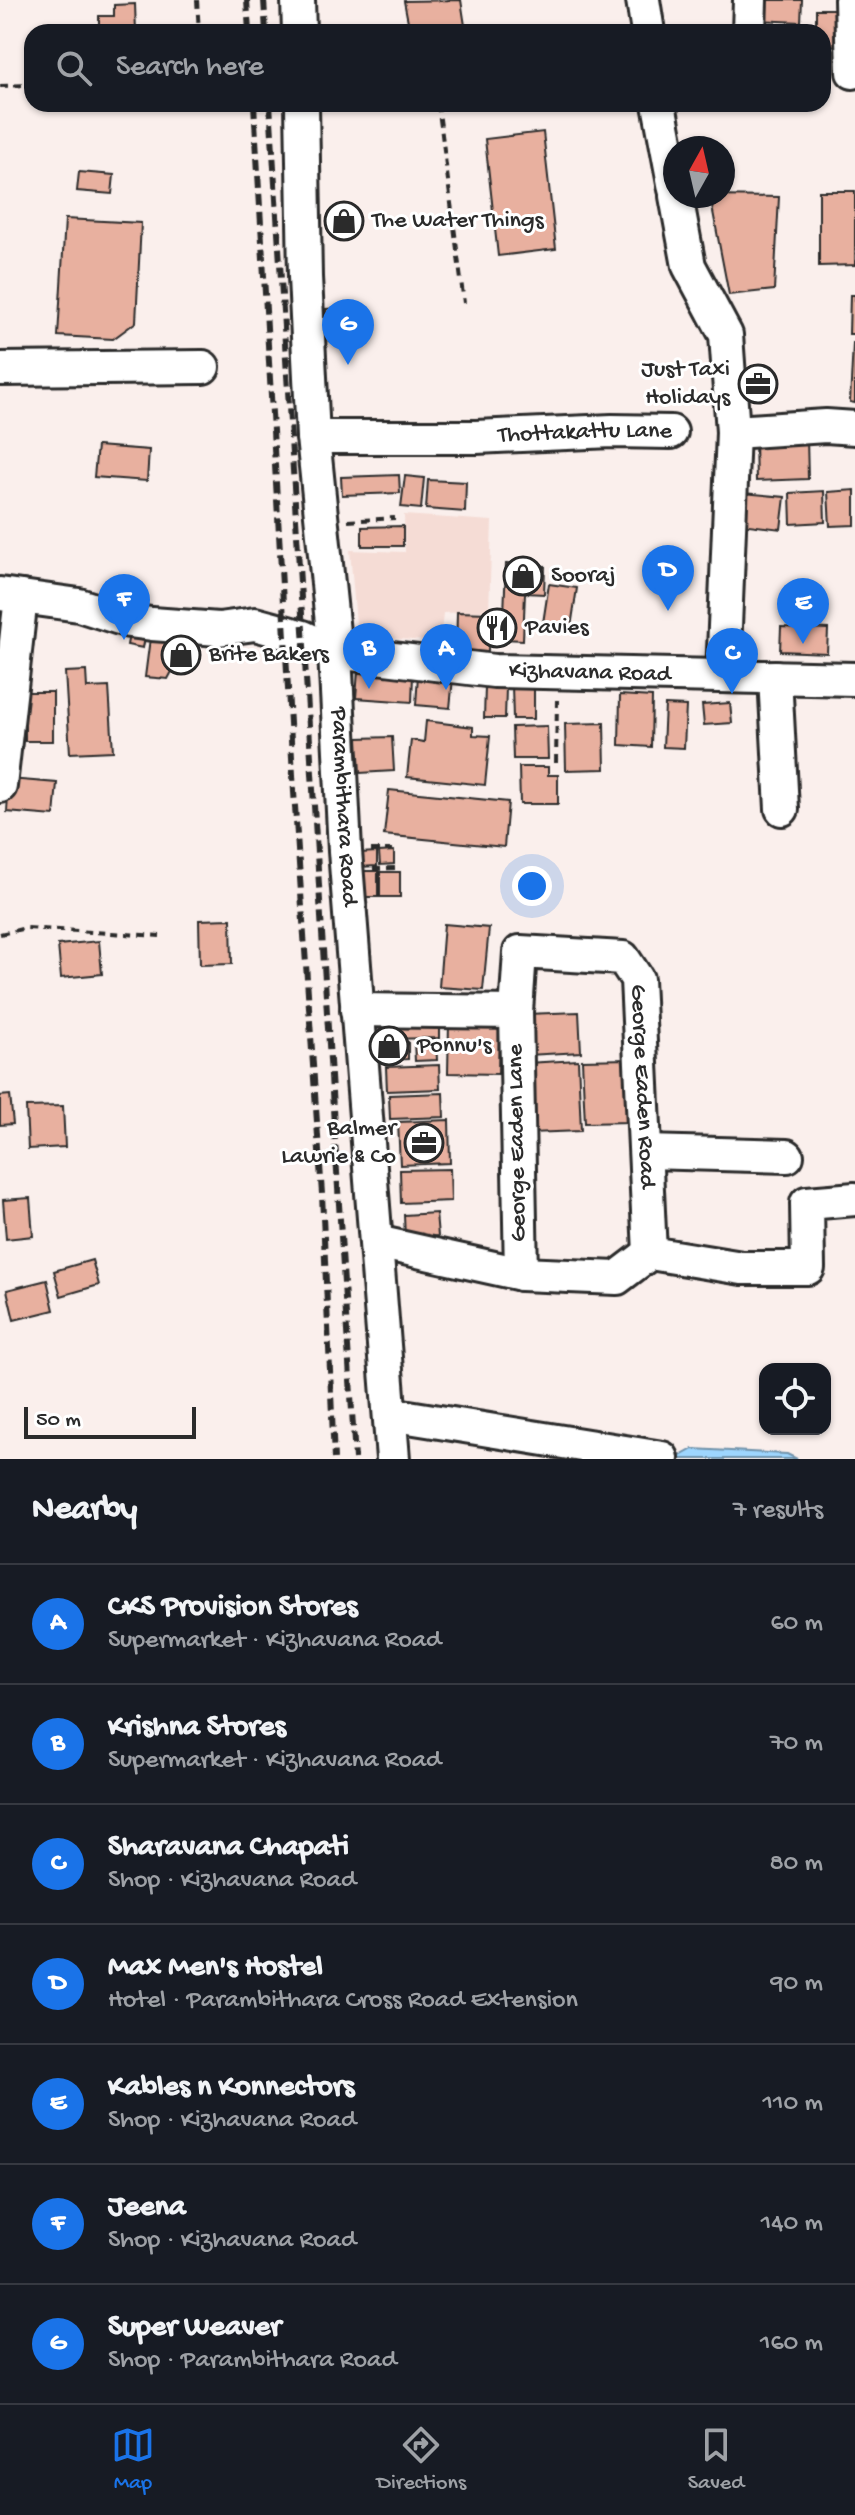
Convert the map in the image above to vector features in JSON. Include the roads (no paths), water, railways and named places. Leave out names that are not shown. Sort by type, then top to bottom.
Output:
[{"type":"street","points":[[298,0],[299,24]]},
{"type":"street","points":[[643,0],[647,24]]},
{"type":"street","points":[[749,24],[750,0]]},
{"type":"street","points":[[844,72],[851,0]]},
{"type":"street","name":"Parambithara Road","points":[[302,112],[305,277],[313,437],[335,652],[339,759],[357,1010],[393,1459]]},
{"type":"street","points":[[661,112],[665,136]]},
{"type":"street","points":[[678,208],[689,266],[726,335],[733,432],[723,675]]},
{"type":"street","points":[[0,369],[203,367]]},
{"type":"street","points":[[733,432],[826,426],[855,428]]},
{"type":"street","name":"Thottakattu Lane","points":[[313,437],[671,432]]},
{"type":"street","points":[[0,786],[10,595]]},
{"type":"street","name":"Kizhavana Road","points":[[10,595],[79,605],[129,621],[152,624],[219,629],[255,624],[303,637],[335,652],[494,671],[855,679]]},
{"type":"street","points":[[775,677],[782,809]]},
{"type":"street","name":"George Eaden Road","points":[[516,1012],[520,952],[623,958],[637,979],[650,1253]]},
{"type":"street","points":[[357,1010],[516,1012]]},
{"type":"street","name":"George Eaden Lane","points":[[516,1012],[521,1274]]},
{"type":"street","points":[[646,1152],[787,1156]]},
{"type":"street","points":[[377,1242],[521,1274],[617,1278],[650,1253],[742,1268],[808,1268],[807,1203],[855,1199]]},
{"type":"street","points":[[390,1414],[662,1458]]},
{"type":"water","points":[[693,1449],[787,1454],[797,1459],[675,1459]]},
{"type":"railway","points":[[247,0],[248,24]]},
{"type":"railway","points":[[264,0],[266,24]]},
{"type":"railway","points":[[254,112],[294,792],[322,1194],[334,1459]]},
{"type":"railway","points":[[271,112],[355,1459]]},
{"type":"place","name":"The Water Things","points":[[344,221]]},
{"type":"place","name":"Super Weaver","points":[[348,365]]},
{"type":"place","name":"Just Taxi Holidays","points":[[758,384]]},
{"type":"place","name":"Sooraj","points":[[523,576]]},
{"type":"place","name":"Max Men's Hostel","points":[[668,611]]},
{"type":"place","name":"Pavies","points":[[497,628]]},
{"type":"place","name":"Jeena","points":[[124,640]]},
{"type":"place","name":"Kables n Konnectors","points":[[803,644]]},
{"type":"place","name":"Brite Bakers","points":[[181,655]]},
{"type":"place","name":"Krishna Stores","points":[[369,689]]},
{"type":"place","name":"CKS Provision Stores","points":[[446,690]]},
{"type":"place","name":"Sharavana Chapati","points":[[732,694]]},
{"type":"place","name":"Ponnu's","points":[[389,1046]]},
{"type":"place","name":"Balmer Lawrie & Co","points":[[424,1143]]}]
